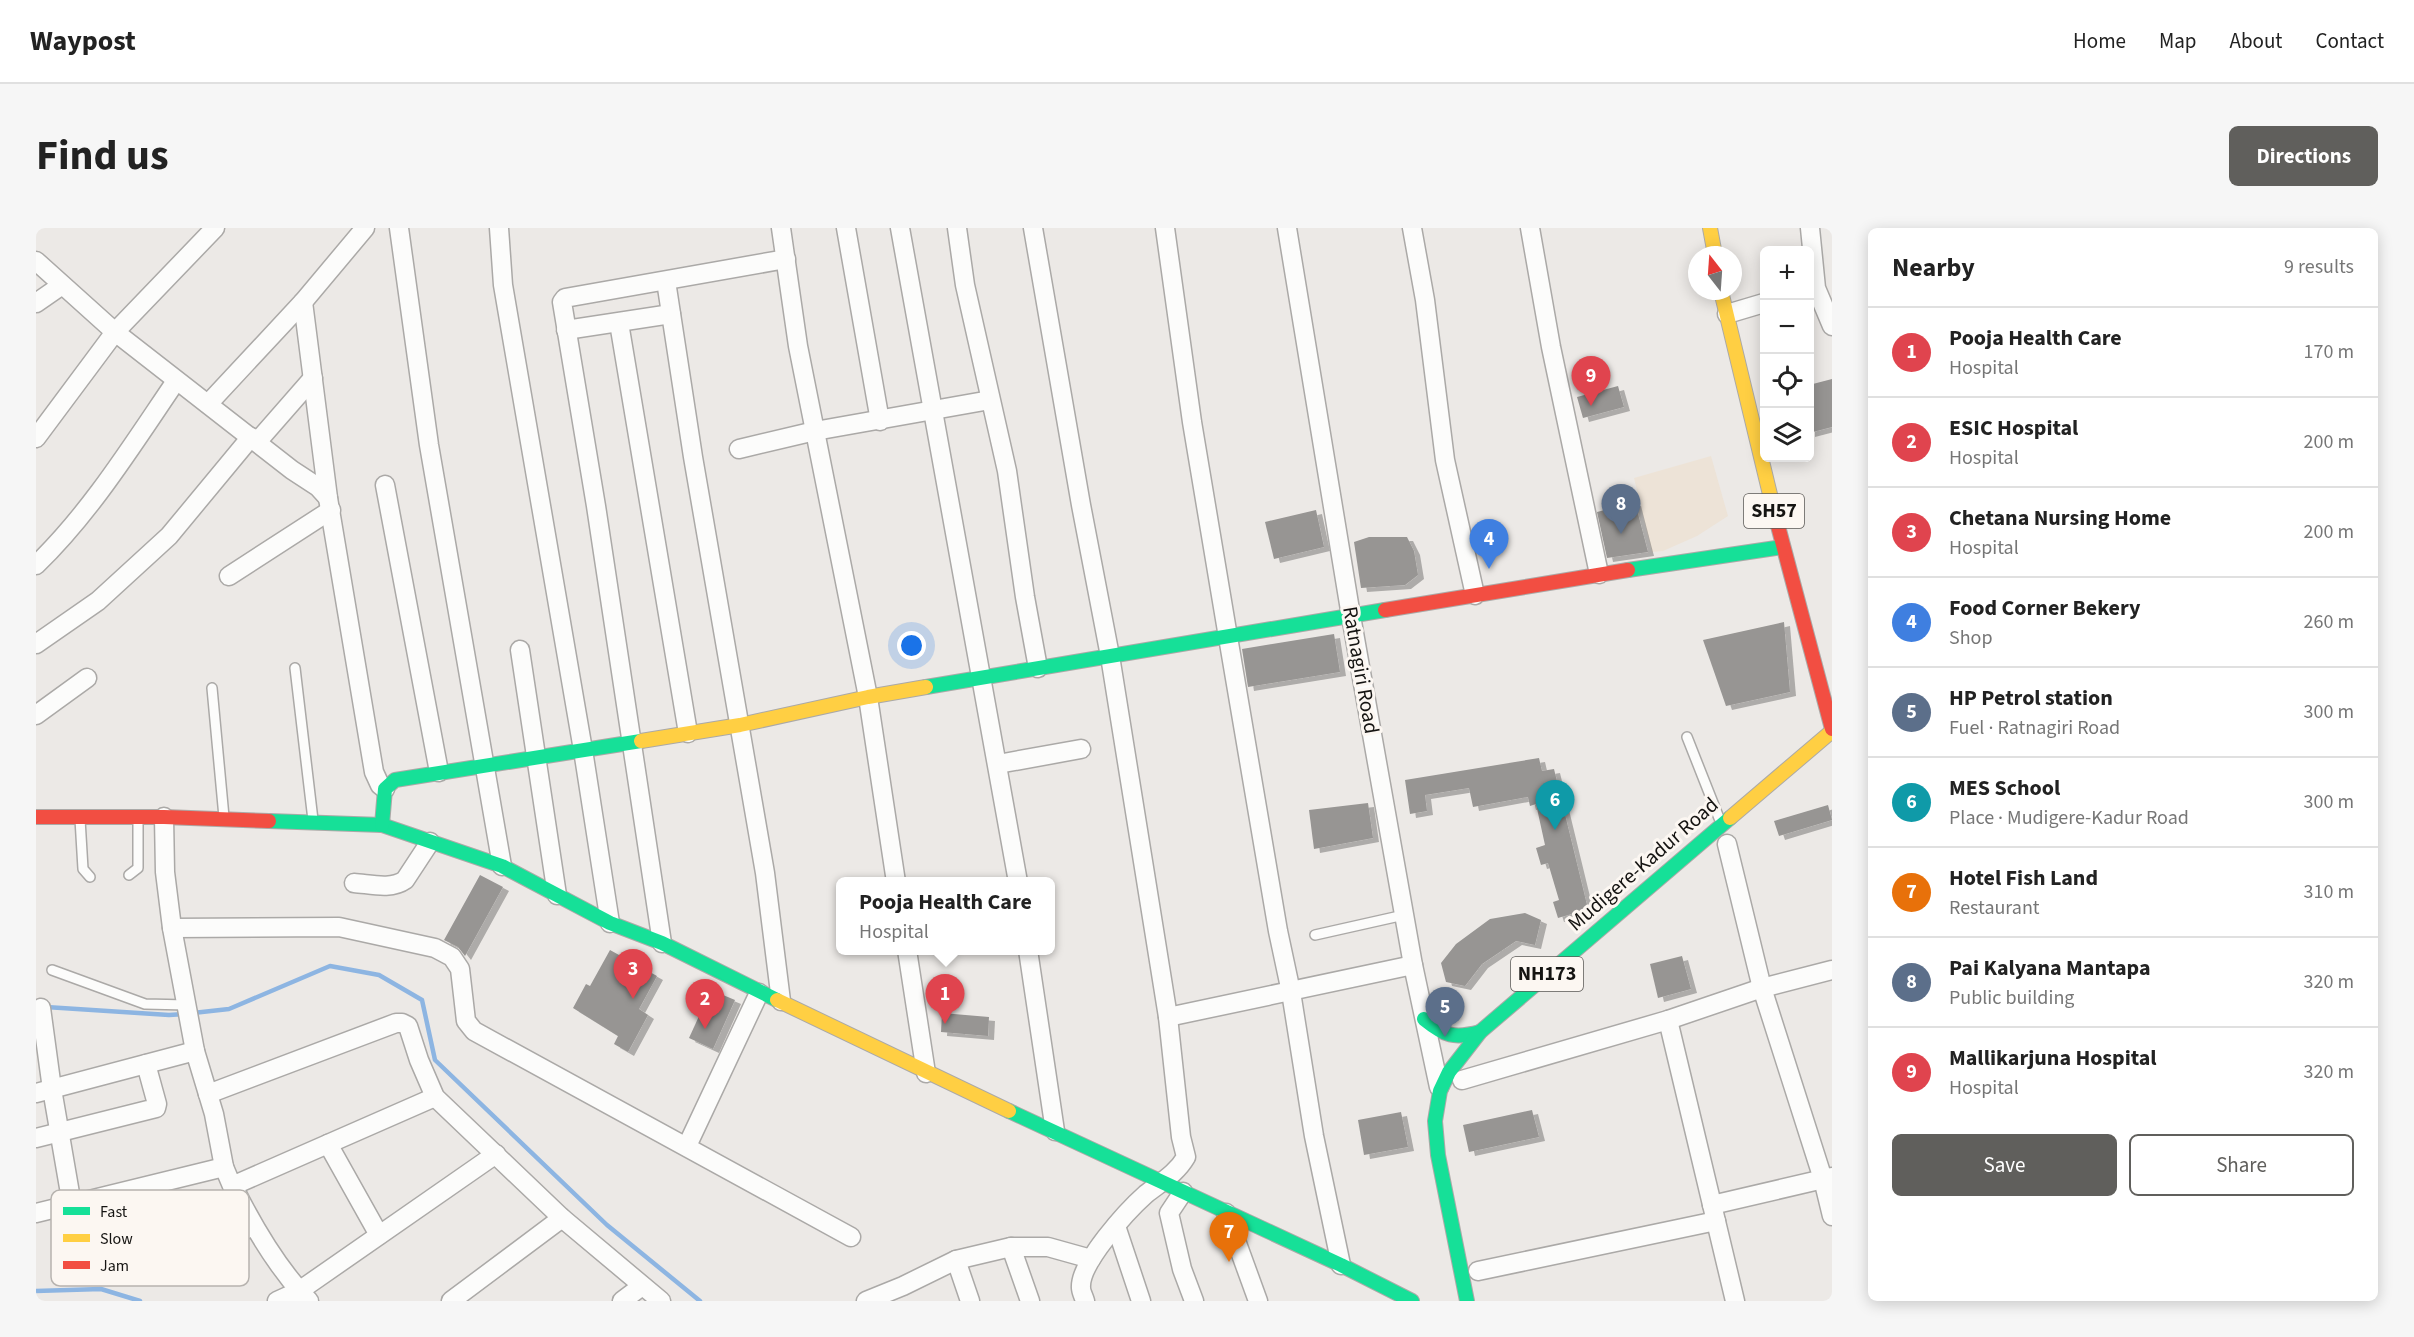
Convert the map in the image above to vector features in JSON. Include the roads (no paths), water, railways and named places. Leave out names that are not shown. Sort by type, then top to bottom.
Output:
[{"type":"main road","points":[[1710,228],[1713,246]]},
{"type":"main road","name":"SH57","points":[[1724,300],[1783,547],[1832,730]]},
{"type":"main road","points":[[382,825],[385,789],[395,780],[740,725],[868,697],[1038,668],[1599,574],[1783,547]]},
{"type":"main road","name":"Mudigere-Kadur Road","points":[[1467,1301],[1435,1136],[1440,1091],[1449,1072],[1480,1032],[1832,730]]},
{"type":"main road","points":[[36,817],[138,816],[382,825],[502,866],[610,923],[662,944],[759,993],[781,1001],[926,1072],[1341,1265],[1412,1301]]},
{"type":"main road","points":[[1424,1019],[1440,1032],[1452,1037],[1480,1032]]},
{"type":"main road","points":[[1451,1107],[1462,1080],[1478,1062]]},
{"type":"street","points":[[36,438],[115,332],[215,228]]},
{"type":"street","points":[[208,404],[303,302],[365,228]]},
{"type":"street","points":[[399,228],[429,445],[502,866]]},
{"type":"street","points":[[499,228],[503,285],[583,750],[610,923]]},
{"type":"street","points":[[781,228],[798,346],[868,697],[895,877]]},
{"type":"street","points":[[846,228],[879,421]]},
{"type":"street","points":[[900,228],[1017,877]]},
{"type":"street","points":[[957,228],[965,285],[1006,471],[1038,668]]},
{"type":"street","points":[[1033,228],[1081,505],[1110,656],[1168,1017],[1181,1137],[1186,1157],[1176,1173],[1162,1181],[1129,1209],[1104,1240],[1091,1259],[1083,1277],[1081,1288],[1085,1301]]},
{"type":"street","points":[[1165,228],[1192,422],[1228,637],[1314,1136],[1341,1265]]},
{"type":"street","name":"Ratnagiri Road","points":[[1287,228],[1351,616],[1413,965],[1440,1091],[1451,1107]]},
{"type":"street","points":[[1412,228],[1425,300],[1445,460],[1474,595]]},
{"type":"street","points":[[1530,228],[1551,347],[1599,574]]},
{"type":"street","points":[[1810,228],[1819,287],[1832,326]]},
{"type":"street","points":[[662,944],[596,506],[562,302],[565,298],[786,259]]},
{"type":"street","points":[[36,261],[115,332],[176,381],[318,487],[329,504]]},
{"type":"street","points":[[666,281],[693,457],[765,873],[781,1001]]},
{"type":"street","points":[[36,303],[62,285]]},
{"type":"street","points":[[303,302],[329,504],[374,772],[380,785],[385,789]]},
{"type":"street","points":[[1727,314],[1760,304]]},
{"type":"street","points":[[566,330],[671,314]]},
{"type":"street","points":[[619,323],[688,734]]},
{"type":"street","points":[[36,644],[98,601],[169,536],[254,440],[313,378]]},
{"type":"street","points":[[36,565],[91,501],[134,444],[176,381]]},
{"type":"street","points":[[739,449],[815,431],[990,400]]},
{"type":"street","points":[[385,484],[439,772]]},
{"type":"street","points":[[229,576],[329,504]]},
{"type":"street","points":[[520,650],[557,895]]},
{"type":"street","points":[[36,715],[87,678]]},
{"type":"street","points":[[998,764],[1081,749]]},
{"type":"street","points":[[164,817],[165,872],[172,928],[195,1051],[208,1094],[224,1167],[234,1190]]},
{"type":"street","points":[[354,883],[393,886],[400,884],[430,842]]},
{"type":"street","points":[[1727,844],[1762,988],[1827,1178],[1832,1216]]},
{"type":"street","points":[[172,928],[339,927],[435,948],[452,957],[460,969],[466,1021],[474,1031],[851,1237]]},
{"type":"street","points":[[908,955],[926,1072]]},
{"type":"street","points":[[1029,955],[1055,1131]]},
{"type":"street","points":[[1168,1017],[1413,965]]},
{"type":"street","points":[[1462,1080],[1668,1020],[1762,988],[1832,970]]},
{"type":"street","points":[[687,1146],[759,993]]},
{"type":"street","points":[[41,1008],[44,1091],[59,1132],[71,1190]]},
{"type":"street","points":[[1668,1020],[1735,1301]]},
{"type":"street","points":[[208,1094],[396,1023],[402,1023],[408,1026],[419,1060],[435,1097],[562,1218],[661,1301]]},
{"type":"street","points":[[44,1091],[195,1051]]},
{"type":"street","points":[[36,1138],[156,1108],[157,1104],[146,1064]]},
{"type":"street","points":[[239,1190],[328,1144],[435,1097]]},
{"type":"street","points":[[328,1144],[379,1235]]},
{"type":"street","points":[[277,1301],[304,1296],[379,1235],[496,1154]]},
{"type":"street","points":[[133,1190],[224,1167]]},
{"type":"street","points":[[1478,1270],[1714,1213],[1827,1178]]},
{"type":"street","points":[[1183,1192],[1169,1213],[1182,1269],[1194,1301]]},
{"type":"street","points":[[36,1213],[51,1210]]},
{"type":"street","points":[[1226,1213],[1258,1301]]},
{"type":"street","points":[[249,1218],[304,1296]]},
{"type":"street","points":[[451,1301],[562,1218]]},
{"type":"street","points":[[249,1228],[253,1226]]},
{"type":"street","points":[[1116,1226],[1141,1301]]},
{"type":"street","points":[[866,1301],[905,1294],[956,1260],[1011,1247],[1048,1247],[1091,1259]]},
{"type":"street","points":[[1011,1247],[1030,1301]]},
{"type":"street","points":[[956,1260],[970,1301]]},
{"type":"street","points":[[622,1301],[642,1286]]},
{"type":"lane","points":[[295,668],[314,822]]},
{"type":"lane","points":[[212,688],[225,819]]},
{"type":"lane","points":[[1688,737],[1721,825]]},
{"type":"lane","points":[[129,875],[138,868],[138,816]]},
{"type":"lane","points":[[80,817],[83,870],[90,877]]},
{"type":"lane","points":[[1315,935],[1404,915]]},
{"type":"lane","points":[[52,970],[145,1004],[189,1014]]},
{"type":"waterway","points":[[193,1013],[229,1009],[330,966],[379,975],[422,1000],[435,1060],[607,1225],[700,1301]]},
{"type":"waterway","points":[[46,1007],[169,1015],[185,1014]]},
{"type":"waterway","points":[[36,1291],[101,1289],[140,1301]]},
{"type":"place","name":"Mallikarjuna Hospital","points":[[1591,406]]},
{"type":"place","name":"Pai Kalyana Mantapa","points":[[1621,534]]},
{"type":"place","name":"Food Corner Bekery","points":[[1489,569]]},
{"type":"place","name":"MES School","points":[[1555,830]]},
{"type":"place","name":"Chetana Nursing Home","points":[[633,999]]},
{"type":"place","name":"Pooja Health Care","points":[[945,1024]]},
{"type":"place","name":"ESIC Hospital","points":[[705,1029]]},
{"type":"place","name":"HP Petrol station","points":[[1445,1037]]},
{"type":"place","name":"Hotel Fish Land","points":[[1229,1262]]}]
